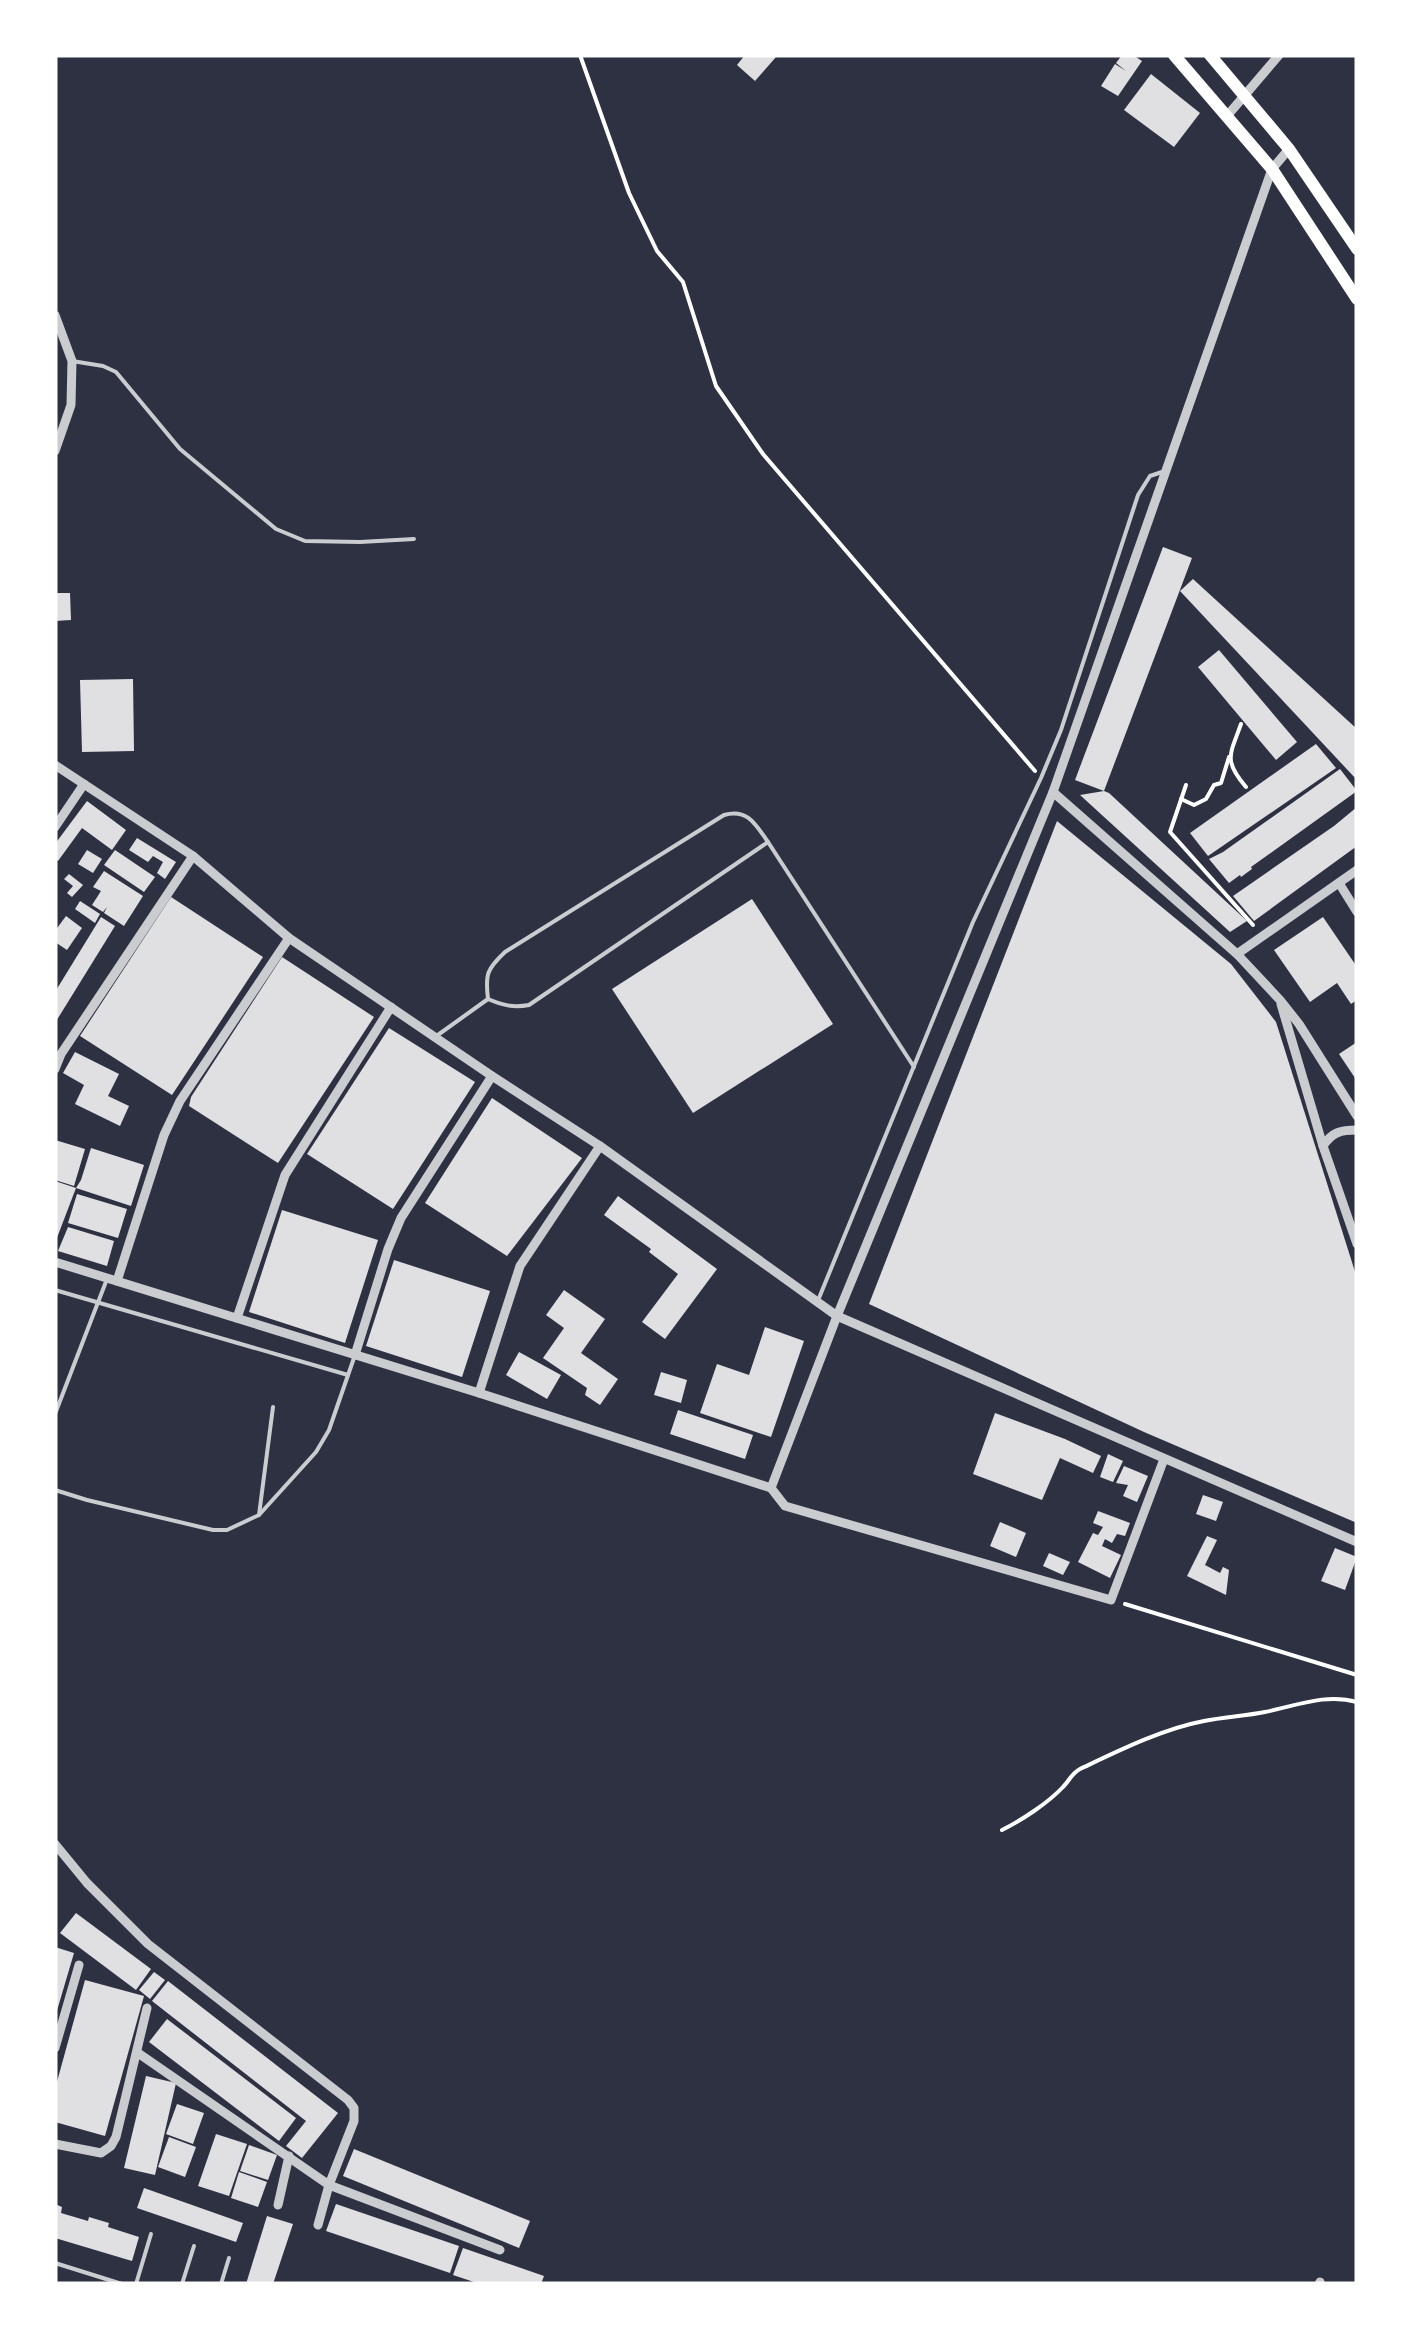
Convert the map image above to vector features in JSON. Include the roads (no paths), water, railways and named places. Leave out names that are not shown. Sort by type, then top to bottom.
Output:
[{"type":"main road","points":[[1174,55],[1272,168],[1357,299]]},
{"type":"main road","points":[[1210,55],[1290,149],[1357,249]]},
{"type":"street","points":[[1227,116],[1279,55]]},
{"type":"street","points":[[771,1488],[836,1316],[1053,792],[1272,168],[1290,149]]},
{"type":"street","points":[[55,315],[72,360],[72,405],[55,451]]},
{"type":"street","points":[[55,765],[193,856],[289,938],[600,1146],[836,1316],[1357,1542]]},
{"type":"street","points":[[55,827],[84,784]]},
{"type":"street","points":[[1053,792],[1237,954],[1299,1024],[1357,1116]]},
{"type":"street","points":[[55,1069],[60,1054],[193,856]]},
{"type":"street","points":[[1237,954],[1357,870]]},
{"type":"street","points":[[1339,882],[1357,912]]},
{"type":"street","points":[[112,1280],[164,1135],[180,1102],[289,938]]},
{"type":"street","points":[[1280,1000],[1357,1244]]},
{"type":"street","points":[[237,1318],[285,1175],[391,1008]]},
{"type":"street","points":[[355,1355],[401,1218],[492,1076]]},
{"type":"street","points":[[1323,1146],[1337,1132],[1357,1130]]},
{"type":"street","points":[[479,1393],[520,1266],[600,1146]]},
{"type":"street","points":[[55,1262],[771,1488],[785,1506],[1111,1600],[1164,1459]]},
{"type":"street","points":[[55,1844],[87,1883],[148,1944],[354,2108],[354,2121],[318,2225]]},
{"type":"street","points":[[55,2048],[79,1965]]},
{"type":"street","points":[[55,2144],[101,2153],[111,2146],[147,2008]]},
{"type":"street","points":[[138,2052],[329,2185],[500,2250]]},
{"type":"street","points":[[278,2205],[288,2156]]},
{"type":"lane","points":[[72,360],[116,372],[180,449],[276,528],[305,540],[414,539]]},
{"type":"lane","points":[[818,1303],[973,922],[1061,730],[1138,495],[1150,476],[1166,470]]},
{"type":"lane","points":[[488,999],[488,971],[505,952],[732,812],[754,822],[914,1066]]},
{"type":"lane","points":[[488,999],[502,1006],[528,1005],[768,842]]},
{"type":"lane","points":[[435,1037],[488,999]]},
{"type":"lane","points":[[55,1414],[98,1302],[112,1280]]},
{"type":"lane","points":[[55,1290],[348,1375]]},
{"type":"lane","points":[[55,1490],[212,1530],[227,1530],[259,1515],[316,1452],[329,1430],[355,1355]]},
{"type":"lane","points":[[259,1515],[272,1407]]},
{"type":"lane","points":[[136,2284],[151,2234]]},
{"type":"lane","points":[[182,2284],[194,2246]]},
{"type":"lane","points":[[221,2284],[229,2258]]},
{"type":"lane","points":[[55,2263],[122,2284]]}]
